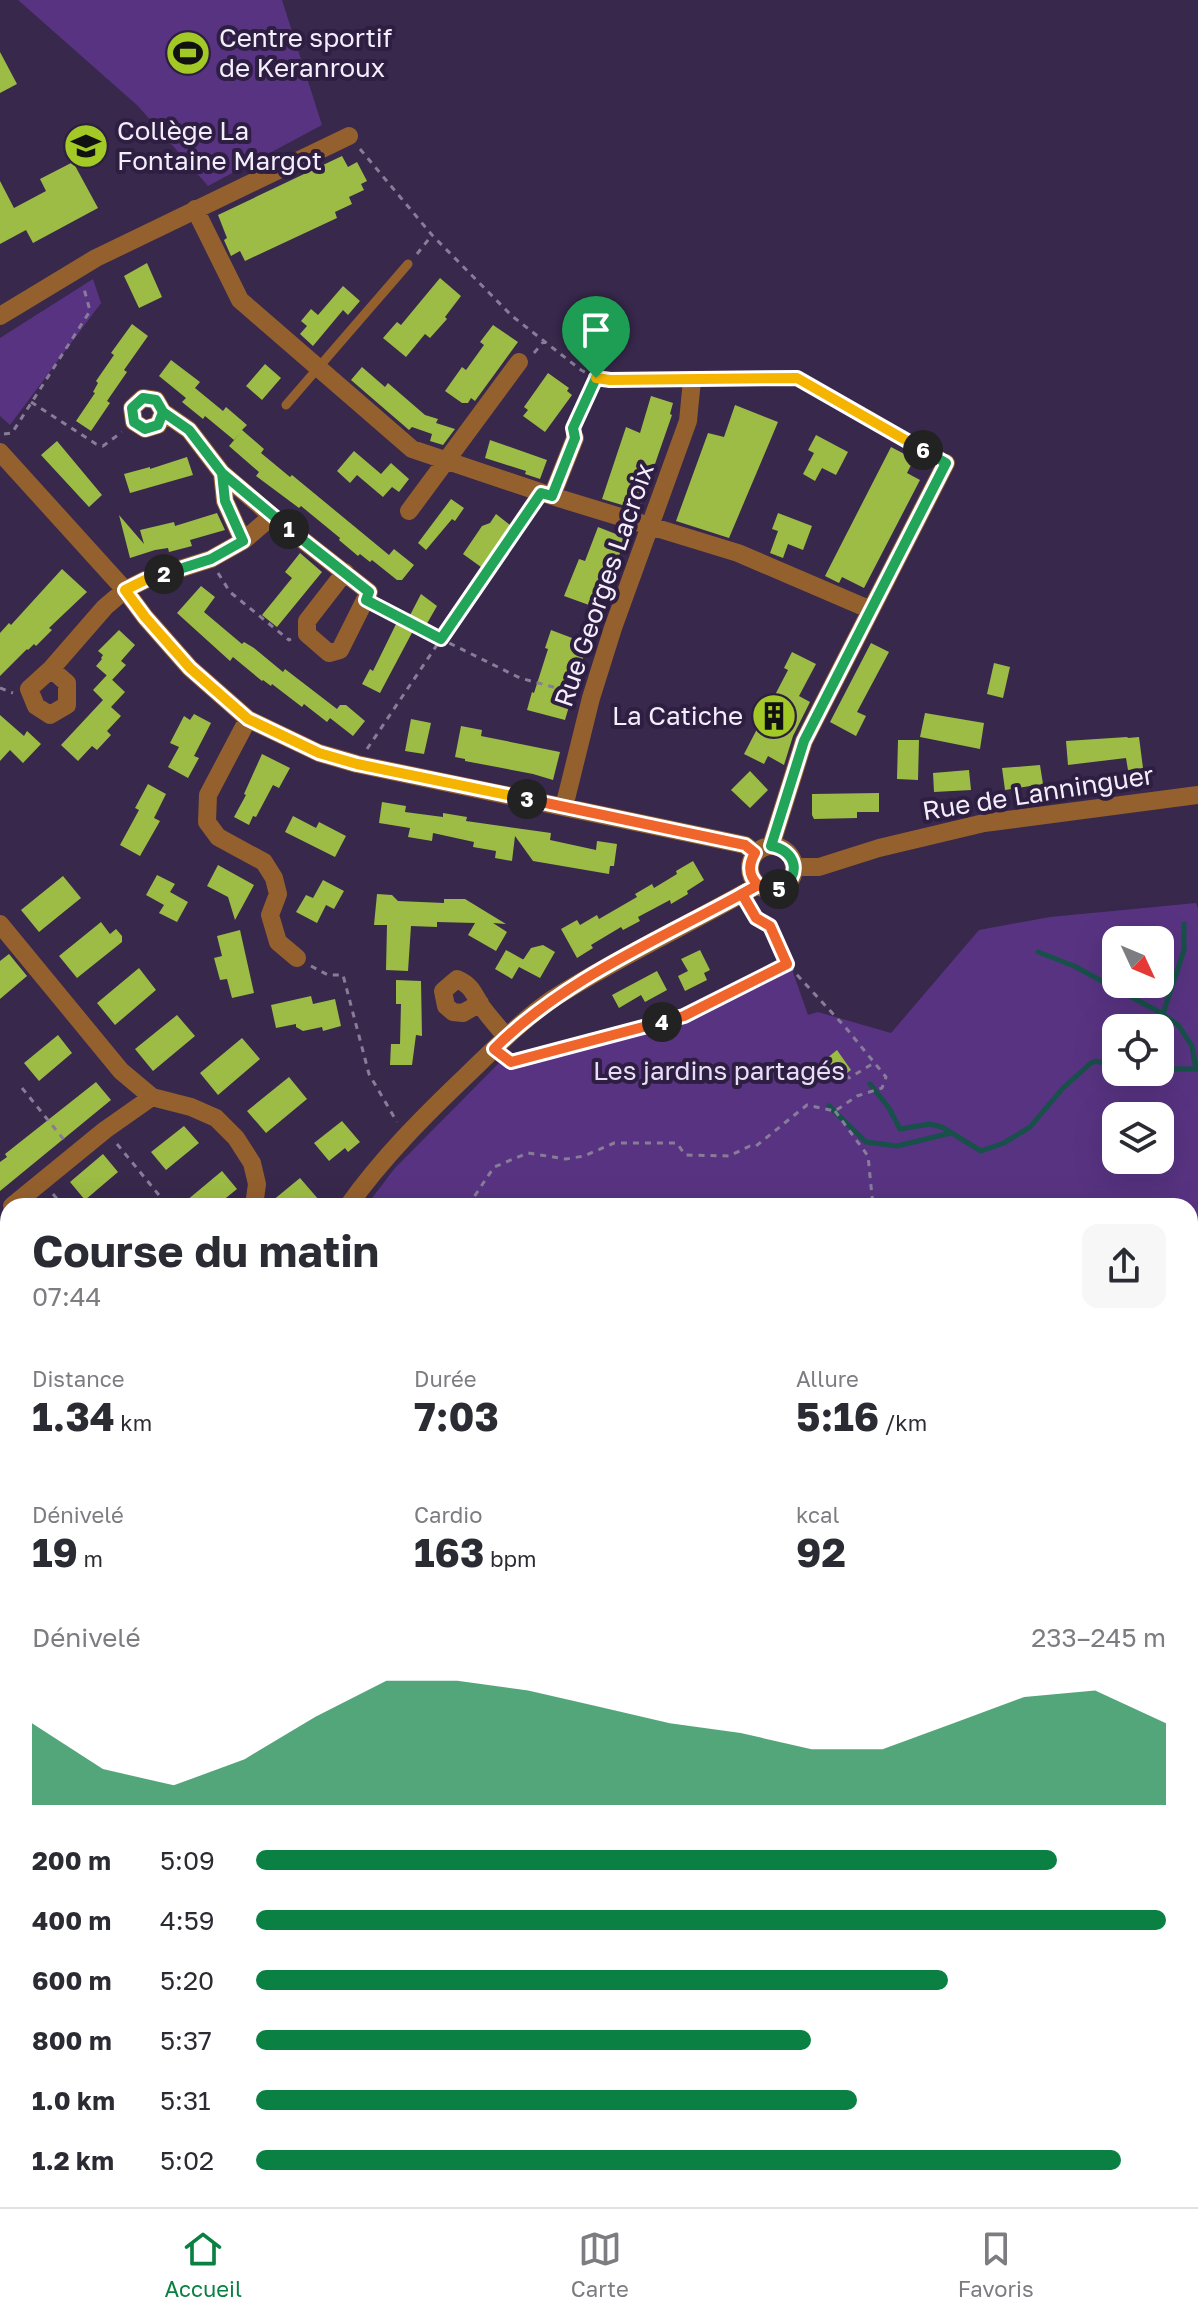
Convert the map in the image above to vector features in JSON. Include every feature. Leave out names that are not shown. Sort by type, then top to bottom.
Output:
[{"type":"street","points":[[0,316],[78,268],[349,136]]},
{"type":"street","points":[[195,209],[240,300],[412,449],[648,527],[738,553],[871,610]]},
{"type":"street","points":[[409,511],[519,362]]},
{"type":"street","name":"Rue Georges Lacroix","points":[[564,807],[591,698],[648,527],[688,421],[692,380]]},
{"type":"street","points":[[135,423],[145,429],[158,425],[163,412],[189,430],[222,473],[272,516],[345,572],[369,592],[340,650],[329,653],[307,634],[307,621],[345,572]]},
{"type":"street","points":[[546,494],[575,438]]},
{"type":"street","points":[[0,452],[125,590],[190,668],[248,719],[319,753],[357,764],[763,849],[780,847],[792,859],[794,867],[790,881],[778,889],[750,890],[554,999],[500,1043],[406,1135],[354,1198]]},
{"type":"street","points":[[750,890],[753,880],[749,866],[763,849],[804,741],[946,463]]},
{"type":"street","points":[[222,473],[225,501],[243,541]]},
{"type":"street","points":[[51,669],[105,607],[125,590],[145,580],[211,559],[243,541],[272,516]]},
{"type":"street","points":[[248,719],[208,795],[207,822],[218,837],[264,862],[274,878],[278,894],[270,915],[278,942],[297,958]]},
{"type":"street","name":"Rue de Lanninguer","points":[[794,867],[819,867],[879,848],[984,823],[1198,795]]},
{"type":"street","points":[[0,924],[121,1071],[152,1097],[191,1107],[216,1118],[236,1138],[252,1163],[257,1184],[255,1198]]},
{"type":"street","points":[[480,1003],[500,1043]]},
{"type":"street","points":[[22,1198],[105,1130],[152,1097]]},
{"type":"lane","points":[[286,405],[408,264]]},
{"type":"path","points":[[349,136],[432,235],[512,316],[581,370],[596,378],[610,380],[797,378],[946,463]]},
{"type":"path","points":[[408,264],[432,235]]},
{"type":"path","points":[[0,434],[12,433],[90,311],[78,268]]},
{"type":"path","points":[[575,438],[573,428],[596,378]]},
{"type":"path","points":[[31,402],[103,446],[135,423]]},
{"type":"path","points":[[357,764],[441,639],[546,494]]},
{"type":"path","points":[[211,559],[230,592],[289,640],[307,634]]},
{"type":"path","points":[[366,600],[520,678],[591,698]]},
{"type":"path","points":[[750,890],[756,918],[770,926],[787,964],[886,1077],[882,1088],[864,1093],[835,1111]]},
{"type":"path","points":[[297,958],[328,975],[343,975],[369,1074],[406,1135]]},
{"type":"path","points":[[500,1043],[511,1062],[684,1016],[787,964]]},
{"type":"path","points":[[846,1075],[849,1078],[874,1063]]},
{"type":"path","points":[[22,1088],[75,1154]]},
{"type":"path","points":[[473,1198],[494,1167],[528,1153],[566,1159],[584,1156],[614,1143],[677,1143],[685,1155],[729,1156],[756,1146],[807,1105],[835,1111],[868,1156],[872,1198]]},
{"type":"path","points":[[105,1130],[161,1198]]},
{"type":"path","points":[[54,1194],[57,1198]]},
{"type":"green space","name":"Centre sportif de Keranroux","points":[[18,0],[282,0],[322,125],[208,186],[138,106]]},
{"type":"green space","points":[[93,279],[101,303],[10,425],[0,416],[0,338]]},
{"type":"green space","name":"Les jardins partagés","points":[[1196,903],[1198,1198],[372,1198],[395,1168],[501,1061],[684,1012],[789,961],[808,1015],[818,1012],[891,1033],[979,930],[1050,917]]},
{"type":"building","points":[[0,52],[17,84],[0,93]]},
{"type":"building","points":[[342,156],[348,167],[357,162],[367,181],[361,184],[364,190],[349,197],[352,204],[335,212],[337,218],[245,261],[240,251],[231,256],[218,215]]},
{"type":"building","name":"Collège La Fontaine Margot","points":[[73,162],[98,208],[33,243],[26,230],[0,244],[0,181],[14,208],[46,191],[40,179]]},
{"type":"building","points":[[147,263],[162,297],[139,308],[124,276]]},
{"type":"building","points":[[440,278],[461,296],[430,338],[425,334],[406,357],[383,338],[397,322],[401,325]]},
{"type":"building","points":[[343,286],[360,301],[348,315],[343,310],[313,346],[300,334],[307,326],[301,321],[311,309],[318,315]]},
{"type":"building","points":[[132,324],[148,336],[124,370],[127,372],[91,431],[76,421],[95,393],[96,381],[114,355],[111,353]]},
{"type":"building","points":[[493,325],[518,342],[475,401],[471,398],[468,403],[462,403],[445,391],[462,367],[466,370],[484,345],[480,342]]},
{"type":"building","points":[[171,360],[200,382],[195,388],[223,411],[226,407],[247,425],[242,430],[264,449],[261,453],[389,555],[394,549],[414,565],[402,580],[397,580],[372,560],[370,562],[360,554],[358,556],[301,506],[299,508],[256,476],[259,472],[229,446],[242,431],[234,440],[182,402],[186,398],[159,376]]},
{"type":"building","points":[[265,364],[281,378],[262,400],[246,386]]},
{"type":"building","points":[[362,367],[385,387],[388,383],[425,415],[438,419],[436,423],[455,429],[443,445],[430,441],[432,434],[412,427],[409,430],[351,380]]},
{"type":"building","points":[[548,373],[569,388],[567,391],[572,395],[545,432],[523,416],[528,410],[524,407]]},
{"type":"building","points":[[651,396],[673,403],[672,415],[639,510],[602,499],[626,427],[640,433]]},
{"type":"building","points":[[735,405],[778,422],[729,538],[676,521],[708,433],[724,437]]},
{"type":"building","points":[[816,435],[848,452],[836,475],[822,468],[815,481],[803,474],[814,453],[808,450]]},
{"type":"building","points":[[490,440],[547,460],[540,479],[525,474],[526,471],[485,458]]},
{"type":"building","points":[[57,441],[102,495],[89,507],[41,455]]},
{"type":"building","points":[[891,447],[914,459],[907,473],[920,480],[864,588],[842,577],[839,583],[825,576]]},
{"type":"building","points":[[354,451],[381,474],[391,463],[409,479],[399,492],[392,487],[383,497],[357,475],[350,483],[337,471]]},
{"type":"building","points":[[187,457],[193,475],[130,493],[124,474]]},
{"type":"building","points":[[451,499],[464,508],[426,550],[418,543]]},
{"type":"building","points":[[217,513],[225,530],[190,540],[192,546],[169,552],[168,548],[155,550],[130,558],[119,515],[144,544],[140,530],[174,522],[175,526]]},
{"type":"building","points":[[778,513],[812,526],[803,550],[788,544],[783,558],[770,553],[778,531],[772,529]]},
{"type":"building","points":[[496,514],[510,525],[503,535],[507,538],[490,563],[486,560],[481,567],[463,554],[482,526],[490,523]]},
{"type":"building","points":[[598,527],[626,538],[600,609],[564,596],[579,559],[585,561]]},
{"type":"building","points":[[300,553],[322,572],[277,627],[262,615],[292,578],[285,572]]},
{"type":"building","points":[[62,569],[87,592],[49,628],[52,630],[36,646],[34,644],[27,649],[0,676],[0,633]]},
{"type":"building","points":[[201,586],[215,597],[204,612],[242,644],[244,642],[254,648],[283,672],[285,669],[337,709],[327,722],[304,704],[302,707],[272,684],[262,681],[233,657],[230,661],[177,613]]},
{"type":"building","points":[[421,594],[437,606],[425,627],[408,619]]},
{"type":"building","points":[[398,620],[414,629],[380,693],[362,684],[370,669],[373,671]]},
{"type":"building","points":[[119,630],[135,645],[121,661],[126,665],[112,680],[96,666],[103,655],[98,651]]},
{"type":"building","points":[[551,630],[588,644],[567,702],[570,703],[565,720],[527,710],[548,649],[545,648]]},
{"type":"building","points":[[871,643],[889,652],[857,712],[866,716],[856,736],[830,722]]},
{"type":"building","name":"La Catiche","points":[[792,652],[816,664],[799,696],[810,702],[793,736],[784,765],[768,756],[764,764],[744,754],[788,670],[784,668]]},
{"type":"building","points":[[994,663],[1010,667],[1003,698],[987,694]]},
{"type":"building","points":[[107,675],[125,692],[111,707],[121,716],[107,731],[111,735],[97,750],[92,746],[78,761],[61,745],[103,700],[93,690]]},
{"type":"building","points":[[340,705],[346,705],[365,721],[353,736],[330,718]]},
{"type":"building","points":[[925,713],[984,723],[980,749],[920,737]]},
{"type":"building","points":[[194,714],[211,723],[194,756],[199,758],[188,778],[168,767],[179,747],[170,743],[184,716],[190,720]]},
{"type":"building","points":[[0,715],[24,736],[27,731],[41,744],[23,763],[10,750],[0,761]]},
{"type":"building","points":[[411,719],[431,723],[424,754],[405,751]]},
{"type":"building","points":[[461,726],[482,730],[481,736],[560,752],[553,780],[455,757]]},
{"type":"building","points":[[1139,737],[1143,768],[1128,770],[1126,758],[1068,765],[1066,741]]},
{"type":"building","points":[[898,740],[919,740],[918,780],[897,779]]},
{"type":"building","points":[[262,754],[290,768],[279,788],[273,785],[249,825],[234,817]]},
{"type":"building","points":[[1040,765],[1043,784],[1005,790],[1002,768]]},
{"type":"building","points":[[969,770],[971,790],[934,792],[933,773]]},
{"type":"building","points":[[750,771],[768,790],[750,808],[731,790]]},
{"type":"building","points":[[148,784],[166,794],[154,818],[160,821],[140,856],[120,845],[139,810],[135,808]]},
{"type":"building","points":[[879,793],[879,812],[857,812],[857,818],[814,819],[812,815],[812,794]]},
{"type":"building","points":[[382,802],[406,806],[405,812],[443,817],[443,813],[467,817],[466,821],[551,833],[550,840],[596,850],[597,841],[617,844],[614,866],[610,866],[609,874],[533,861],[515,836],[512,861],[495,858],[496,851],[473,847],[474,842],[433,833],[432,841],[408,837],[410,828],[379,823]]},
{"type":"building","points":[[293,816],[316,828],[319,822],[346,836],[335,857],[285,832]]},
{"type":"building","points":[[693,861],[704,880],[687,891],[688,894],[638,917],[640,921],[623,930],[621,927],[591,945],[593,948],[577,958],[561,929],[577,920],[580,925],[597,915],[599,919],[637,897],[635,894],[652,884],[654,888],[677,874],[676,871]]},
{"type":"building","points":[[218,865],[254,885],[235,920],[228,897],[207,886]]},
{"type":"building","points":[[157,875],[175,884],[170,892],[188,902],[177,922],[159,913],[164,905],[146,895]]},
{"type":"building","points":[[63,876],[81,898],[39,932],[21,910]]},
{"type":"building","points":[[323,880],[344,891],[334,909],[326,905],[317,923],[296,912],[306,895],[313,898]]},
{"type":"building","points":[[377,894],[392,895],[398,901],[444,903],[444,899],[465,899],[506,924],[493,923],[507,932],[496,951],[468,935],[475,923],[437,922],[437,927],[411,926],[408,971],[386,970],[387,925],[374,925]]},
{"type":"building","points":[[101,922],[110,934],[116,929],[122,936],[122,942],[77,978],[59,956]]},
{"type":"building","points":[[240,930],[254,993],[232,998],[227,979],[220,980],[214,958],[222,956],[217,936]]},
{"type":"building","points":[[543,945],[555,952],[540,978],[519,967],[512,979],[495,969],[506,950],[523,960],[531,948]]},
{"type":"building","points":[[700,950],[710,970],[704,973],[707,980],[685,991],[678,976],[688,971],[681,959]]},
{"type":"building","points":[[9,954],[27,976],[0,999],[0,961]]},
{"type":"building","points":[[139,968],[156,990],[115,1025],[97,1003]]},
{"type":"building","points":[[657,971],[667,990],[645,1002],[641,995],[619,1008],[612,995]]},
{"type":"building","points":[[396,980],[421,981],[422,1036],[416,1035],[412,1065],[390,1065],[391,1044],[400,1044],[401,1004],[396,1004]]},
{"type":"building","points":[[311,996],[313,1004],[335,999],[341,1026],[323,1031],[322,1027],[303,1031],[296,1024],[276,1028],[271,1005]]},
{"type":"building","points":[[177,1015],[195,1036],[153,1071],[135,1049]]},
{"type":"building","points":[[58,1035],[72,1053],[39,1081],[24,1063]]},
{"type":"building","points":[[242,1038],[260,1059],[218,1095],[200,1073]]},
{"type":"building","points":[[837,1050],[851,1070],[840,1078],[826,1059]]},
{"type":"building","points":[[289,1077],[307,1099],[266,1133],[247,1111]]},
{"type":"building","points":[[96,1082],[111,1100],[0,1191],[0,1162],[7,1157],[5,1154]]},
{"type":"building","points":[[342,1121],[360,1142],[348,1152],[345,1148],[329,1161],[314,1143]]},
{"type":"building","points":[[184,1126],[199,1143],[166,1170],[151,1152]]},
{"type":"building","points":[[103,1154],[118,1172],[87,1198],[83,1198],[70,1182]]},
{"type":"building","points":[[222,1171],[237,1189],[226,1198],[190,1198]]},
{"type":"building","points":[[300,1178],[317,1198],[276,1198]]},
{"type":"waterway","points":[[1163,1014],[1184,950],[1184,924]]},
{"type":"waterway","points":[[1038,952],[1074,966],[1163,1014],[1179,1026],[1192,1046],[1196,1069]]},
{"type":"waterway","points":[[870,1084],[889,1108],[900,1129],[930,1124],[942,1127],[981,1151],[1004,1143],[1030,1127],[1063,1088],[1091,1063],[1102,1063]]},
{"type":"waterway","points":[[1174,1069],[1197,1069]]},
{"type":"waterway","points":[[829,1106],[866,1142],[897,1146],[951,1133]]},
{"type":"place","name":"Centre sportif de Keranroux","points":[[188,53]]},
{"type":"place","name":"Collège La Fontaine Margot","points":[[86,146]]},
{"type":"place","name":"La Catiche","points":[[774,716]]},
{"type":"route","points":[[596,378],[573,428],[575,438],[552,496],[541,493],[441,639],[366,600],[369,592],[222,473],[189,430],[163,412],[158,425],[145,429],[134,422],[132,408],[143,398],[156,400],[163,412],[189,430],[222,473],[225,501],[243,541],[211,559],[145,580],[125,590],[190,668],[248,719],[319,753],[357,764],[745,845],[755,853],[749,866],[758,885],[742,894],[756,918],[770,926],[787,964],[684,1016],[511,1062],[494,1049],[520,1024],[554,999],[758,885],[771,890],[790,881],[794,867],[792,859],[780,847],[771,846],[804,741],[946,463],[797,378],[596,378]]}]
